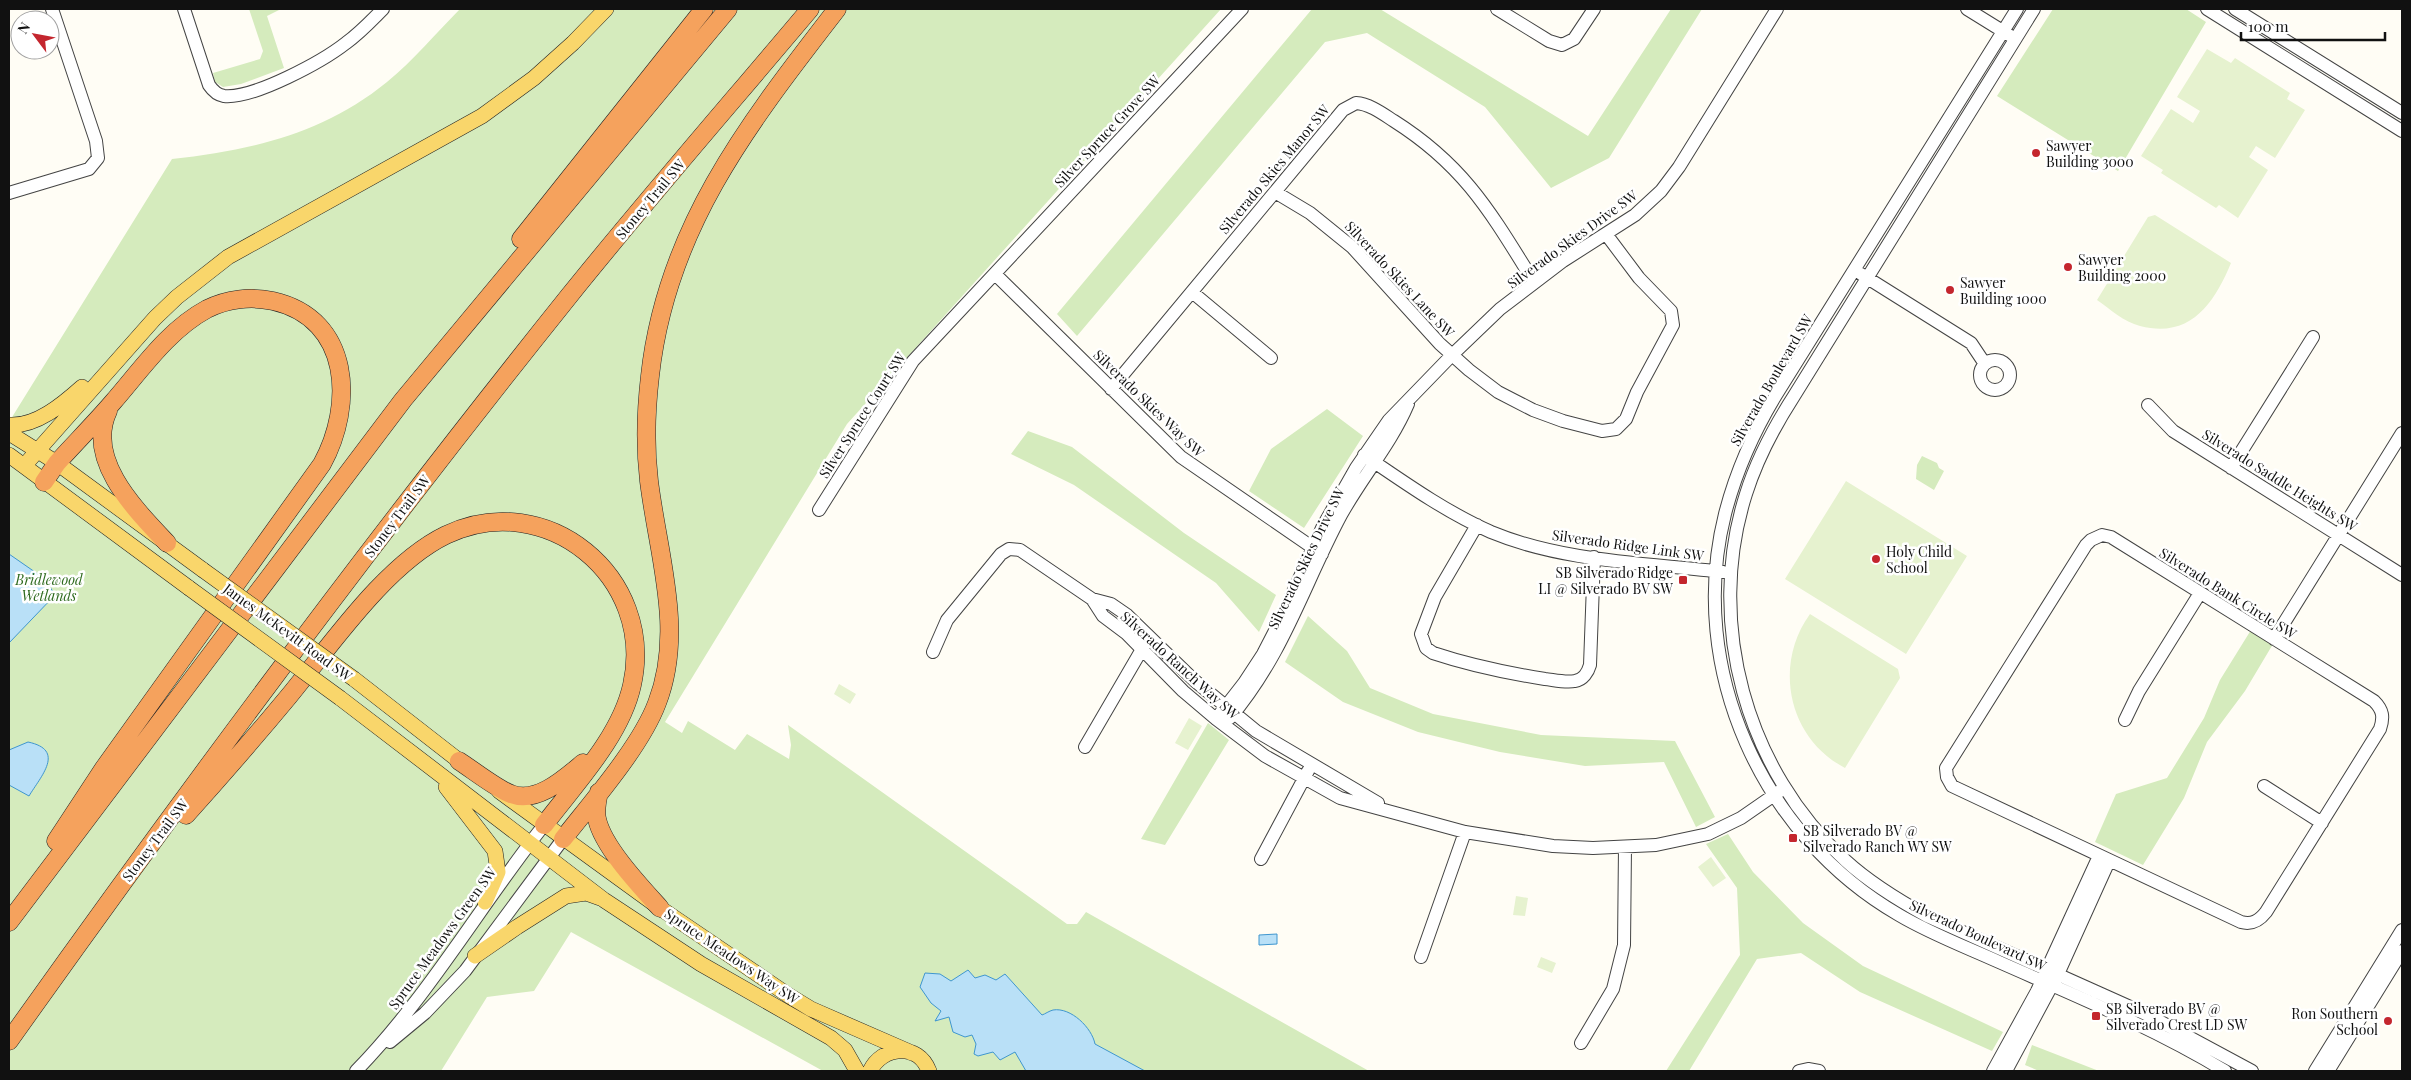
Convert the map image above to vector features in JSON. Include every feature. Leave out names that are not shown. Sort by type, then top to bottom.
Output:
[{"type":"highway","points":[[9,922],[403,400],[533,222],[704,9]]},
{"type":"highway","points":[[403,400],[728,9]]},
{"type":"highway","name":"Stoney Trail SW","points":[[9,1041],[103,910],[365,558],[480,408],[572,293],[810,9]]},
{"type":"highway","points":[[562,839],[643,731],[657,704],[665,676],[670,645],[666,580],[649,480],[646,446],[650,375],[662,309],[670,281],[684,243],[711,186],[789,72],[837,9]]},
{"type":"highway","points":[[9,912],[104,768],[315,476],[334,439],[343,399],[334,349],[317,325],[303,314],[283,304],[247,298],[226,302],[208,309],[191,319],[174,334],[57,463],[44,482]]},
{"type":"highway","points":[[112,403],[104,420],[102,437],[112,472],[140,514],[167,543]]},
{"type":"highway","points":[[103,910],[241,754],[374,595],[426,547],[463,528],[500,520],[536,525],[554,531],[582,549],[612,578],[623,600],[635,647],[635,666],[626,707],[618,724],[544,825]]},
{"type":"highway","points":[[458,761],[510,794],[525,797],[544,791],[560,781],[604,745]]},
{"type":"highway","points":[[599,792],[596,812],[603,835],[639,886],[660,908]]},
{"type":"main road","points":[[24,466],[177,297],[228,257],[482,116],[534,78],[573,43],[606,9]]},
{"type":"main road","points":[[9,425],[35,420],[74,394],[138,331],[156,318]]},
{"type":"main road","name":"James McKevitt Road SW","points":[[9,433],[57,463],[354,679],[458,761],[562,839]]},
{"type":"main road","name":"James McKevitt Road SW","points":[[9,455],[340,698],[426,765],[549,856]]},
{"type":"main road","points":[[426,765],[454,796],[495,852],[498,872],[485,902]]},
{"type":"main road","name":"Spruce Meadows Way SW","points":[[562,839],[660,908],[811,1009],[912,1053],[922,1059],[929,1070]]},
{"type":"main road","name":"Spruce Meadows Way SW","points":[[549,856],[604,900],[701,964],[831,1038],[845,1050],[857,1071]]},
{"type":"main road","points":[[475,956],[516,927],[566,896],[586,893],[604,900]]},
{"type":"main road","points":[[870,1071],[881,1056],[891,1051],[902,1050],[912,1053]]},
{"type":"street","points":[[9,193],[89,170],[98,158],[96,141],[52,9]]},
{"type":"street","points":[[184,9],[209,85],[214,91],[224,96],[265,86],[310,67],[346,43],[383,9]]},
{"type":"street","name":"Silver Spruce Grove SW","points":[[995,274],[1242,9]]},
{"type":"street","points":[[1497,9],[1549,41],[1562,45],[1574,39],[1594,9]]},
{"type":"street","name":"Silverado Skies Drive SW","points":[[1220,722],[1254,688],[1277,651],[1317,551],[1342,513],[1389,420],[1500,309],[1534,282],[1635,215],[1670,180],[1777,9]]},
{"type":"street","points":[[1967,9],[2016,39]]},
{"type":"street","name":"Silverado Boulevard SW","points":[[2017,9],[1766,412],[1749,444],[1734,481],[1724,516],[1716,572],[1716,634],[1728,695],[1752,760],[1779,792],[1846,861],[1884,890],[1927,916],[2050,977],[2225,1071]]},
{"type":"street","name":"Silverado Boulevard SW","points":[[1779,792],[1753,725],[1737,670],[1732,632],[1731,573],[1740,514],[1763,448],[2034,9]]},
{"type":"street","points":[[2207,9],[2402,131]]},
{"type":"street","points":[[2235,9],[2402,114]]},
{"type":"street","points":[[2369,110],[2377,98]]},
{"type":"street","name":"Silverado Skies Manor SW","points":[[1111,389],[1343,110],[1352,104],[1364,104],[1415,134],[1457,170],[1494,218],[1534,282]]},
{"type":"street","points":[[1915,173],[1928,181]]},
{"type":"street","name":"Silverado Skies Lane SW","points":[[1276,192],[1310,213],[1352,247],[1451,356],[1498,392],[1533,410],[1579,426],[1602,431],[1616,429],[1626,419],[1637,392],[1671,331],[1673,317],[1671,311],[1639,278],[1606,234]]},
{"type":"street","points":[[1854,270],[1971,343],[1985,364]]},
{"type":"street","name":"Silverado Skies Way SW","points":[[995,274],[1181,457],[1317,551]]},
{"type":"street","name":"Silver Spruce Court SW","points":[[819,510],[913,361],[995,274]]},
{"type":"street","points":[[1192,292],[1271,358]]},
{"type":"street","points":[[2231,468],[2313,337]]},
{"type":"street","name":"Silverado Saddle Heights SW","points":[[2148,405],[2173,431],[2402,574]]},
{"type":"street","points":[[2274,639],[2402,433]]},
{"type":"street","name":"Silverado Ridge Link SW","points":[[1369,458],[1434,501],[1477,525],[1526,544],[1559,552],[1594,557],[1731,573]]},
{"type":"street","points":[[1477,525],[1435,597],[1420,634],[1426,648],[1433,653],[1482,667],[1511,674],[1562,681],[1574,682],[1584,676],[1590,665],[1594,557]]},
{"type":"street","name":"Silverado Bank Circle SW","points":[[2102,535],[2111,537],[2200,593],[2374,701],[2383,714],[2380,729],[2266,912],[2258,921],[2247,924],[1952,786],[1947,777],[1946,768],[2091,540],[2102,535]]},
{"type":"street","name":"Silverado Ranch Way SW","points":[[933,652],[951,614],[1001,554],[1009,549],[1016,549],[1025,553],[1092,599],[1111,604],[1150,636],[1172,659],[1256,731],[1389,810]]},
{"type":"street","points":[[2125,720],[2139,691],[2200,593]]},
{"type":"street","name":"Silverado Ranch Way SW","points":[[1092,599],[1103,616],[1220,722],[1265,756],[1340,798],[1465,832],[1553,846],[1624,847],[1674,843],[1708,834],[1741,818],[1779,792]]},
{"type":"street","points":[[1085,747],[1150,636]]},
{"type":"street","points":[[1261,859],[1312,765]]},
{"type":"street","points":[[2264,786],[2322,823]]},
{"type":"street","name":"Spruce Meadows Green SW","points":[[358,1068],[427,988],[485,902],[544,825]]},
{"type":"street","points":[[1421,957],[1465,832]]},
{"type":"street","name":"Spruce Meadows Green SW","points":[[358,1068],[425,1013],[465,971],[562,839]]},
{"type":"street","points":[[1581,1043],[1613,989],[1624,945],[1624,847]]},
{"type":"street","points":[[2006,1071],[2104,858]]},
{"type":"street","points":[[2315,1071],[2402,930]]},
{"type":"street","points":[[2328,1071],[2402,951]]},
{"type":"street","points":[[1993,1071],[2050,977]]},
{"type":"street","name":"Silverado Boulevard SW","points":[[2050,977],[2148,1015],[2252,1071]]},
{"type":"street","points":[[1799,1071],[1808,1068],[1819,1071]]},
{"type":"green space","points":[[249,9],[281,9],[267,16],[284,68],[241,84],[223,87],[215,82],[213,73],[260,59],[263,51]]},
{"type":"green space","name":"Bridlewood Wetlands","points":[[460,9],[1221,9],[847,424],[665,722],[682,733],[688,721],[735,750],[747,734],[789,759],[791,745],[788,725],[1067,924],[1077,924],[1086,912],[1369,1071],[823,1071],[571,932],[534,991],[487,997],[441,1071],[9,1071],[9,422],[172,159],[230,150],[286,137],[338,115],[363,100],[397,74]]},
{"type":"green space","points":[[1312,9],[1380,9],[1588,136],[1671,9],[1702,9],[1609,158],[1551,188],[1485,107],[1367,33],[1325,42],[1077,336],[1057,314]]},
{"type":"green space","points":[[2053,9],[2186,9],[2206,22],[2118,171],[1997,96]]},
{"type":"green space","points":[[2207,49],[2231,63],[2235,58],[2290,93],[2287,99],[2305,110],[2275,158],[2256,146],[2249,157],[2268,170],[2238,218],[2219,205],[2216,208],[2161,173],[2163,170],[2141,156],[2171,109],[2193,123],[2200,111],[2177,97]]},
{"type":"green space","points":[[2155,215],[2231,263],[2217,292],[2198,315],[2186,323],[2158,329],[2128,322],[2097,300],[2148,217]]},
{"type":"green space","points":[[1327,409],[1363,436],[1304,528],[1249,491],[1271,449]]},
{"type":"green space","points":[[1028,431],[1072,447],[1184,533],[1276,595],[1259,632],[1216,583],[1074,485],[1011,454]]},
{"type":"green space","points":[[1922,456],[1937,463],[1939,468],[1944,471],[1934,490],[1916,479],[1917,465]]},
{"type":"green space","points":[[1846,481],[1967,556],[1906,654],[1785,579]]},
{"type":"green space","points":[[1810,614],[1898,669],[1900,678],[1845,768],[1826,755],[1810,738],[1799,720],[1792,699],[1790,677],[1792,655],[1799,634]]},
{"type":"green space","points":[[1308,616],[1347,651],[1370,688],[1433,714],[1541,735],[1675,741],[1715,817],[1696,827],[1664,762],[1585,766],[1500,752],[1418,732],[1343,702],[1285,662]]},
{"type":"green space","points":[[2251,630],[2273,644],[2245,691],[2207,742],[2184,798],[2143,865],[2095,842],[2116,794],[2167,778],[2204,718],[2220,680]]},
{"type":"green space","points":[[839,684],[856,694],[850,704],[834,694]]},
{"type":"green space","points":[[1189,718],[1202,726],[1188,750],[1175,743]]},
{"type":"green space","points":[[1208,723],[1229,740],[1165,845],[1141,839]]},
{"type":"green space","points":[[1728,834],[1753,872],[1803,923],[1863,966],[2003,1032],[1992,1051],[1860,992],[1801,953],[1757,959],[1689,1071],[1666,1071],[1740,955],[1737,888],[1706,844]]},
{"type":"green space","points":[[1711,857],[1726,878],[1713,887],[1698,867]]},
{"type":"green space","points":[[1516,896],[1528,898],[1525,916],[1513,915]]},
{"type":"green space","points":[[1541,957],[1556,963],[1552,973],[1537,967]]},
{"type":"green space","points":[[2032,1045],[2099,1071],[2039,1071],[2025,1065]]},
{"type":"water","points":[[9,554],[45,579],[55,595],[9,643]]},
{"type":"water","points":[[28,742],[46,751],[48,757],[44,772],[29,796],[9,785],[9,750]]},
{"type":"water","points":[[1277,934],[1277,944],[1259,945],[1259,935]]},
{"type":"water","points":[[968,970],[975,978],[985,975],[996,980],[1005,974],[1042,1015],[1053,1010],[1060,1010],[1073,1015],[1085,1025],[1095,1044],[1145,1071],[1026,1071],[1015,1052],[1000,1060],[993,1052],[978,1056],[974,1054],[976,1044],[972,1035],[965,1037],[953,1032],[949,1017],[935,1021],[941,1011],[931,1003],[920,987],[925,973],[940,974],[951,981]]},
{"type":"place","name":"Sawyer Building 3000","points":[[2036,153]]},
{"type":"place","name":"Sawyer Building 2000","points":[[2068,267]]},
{"type":"place","name":"Sawyer Building 1000","points":[[1950,290]]},
{"type":"place","name":"Holy Child School","points":[[1876,559]]},
{"type":"place","name":"SB Silverado Ridge LI @ Silverado BV SW","points":[[1683,580]]},
{"type":"place","name":"SB Silverado BV @ Silverado Ranch WY SW","points":[[1793,838]]},
{"type":"place","name":"SB Silverado BV @ Silverado Crest LD SW","points":[[2096,1016]]},
{"type":"place","name":"Ron Southern School","points":[[2388,1021]]}]
